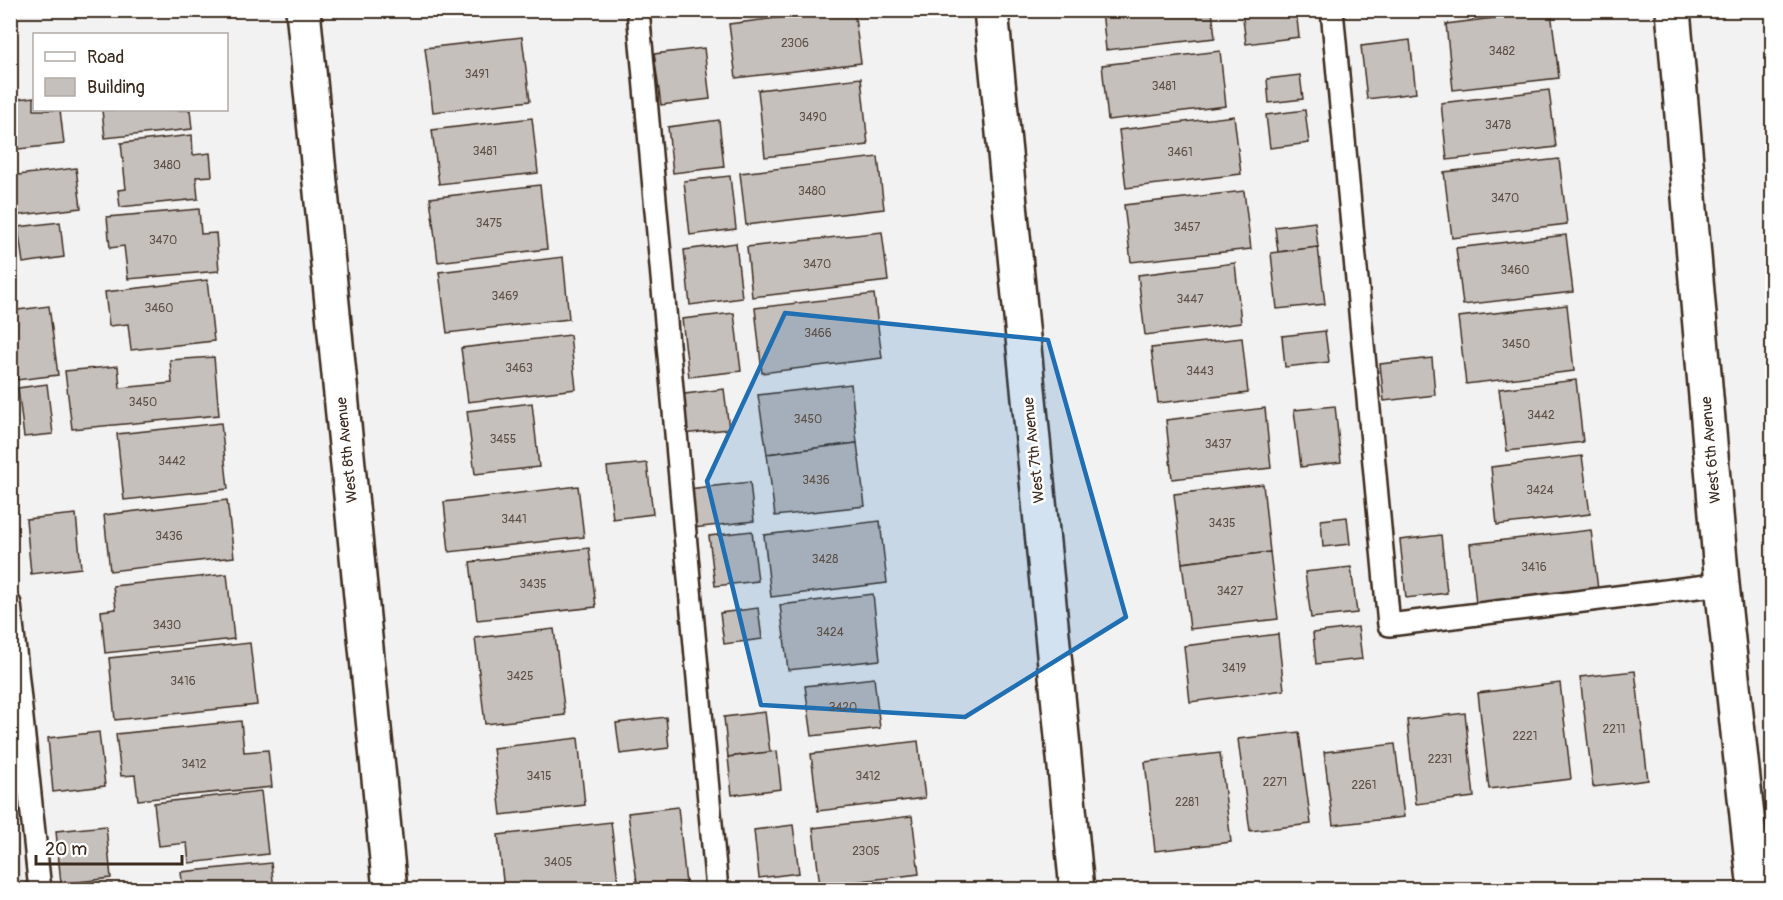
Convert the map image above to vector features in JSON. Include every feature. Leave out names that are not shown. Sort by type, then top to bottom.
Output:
[{"type":"street","name":"West 8th Avenue","points":[[303,10],[390,890]]},
{"type":"street","name":"West 7th Avenue","points":[[990,10],[1077,890]]},
{"type":"street","name":"West 6th Avenue","points":[[1673,10],[1722,584],[1755,890]]},
{"type":"lane","points":[[638,10],[717,890]]},
{"type":"lane","points":[[1332,10],[1389,625],[1722,584]]},
{"type":"lane","points":[[10,604],[40,890]]},
{"type":"highlighted area","points":[[785,313],[1048,340],[1126,617],[965,717],[761,705],[707,481]]},
{"type":"shaded area","points":[[11,767],[23,889],[11,889]]},
{"type":"building","points":[[854,10],[861,63],[736,78],[729,24]]},
{"type":"building","points":[[1102,10],[1212,10],[1215,38],[1106,50]]},
{"type":"building","points":[[1242,10],[1296,10],[1299,37],[1246,44]]},
{"type":"building","points":[[1551,11],[1559,78],[1453,90],[1446,24]]},
{"type":"building","points":[[522,37],[530,101],[433,112],[425,48]]},
{"type":"building","points":[[1410,40],[1416,93],[1367,99],[1361,46]]},
{"type":"building","points":[[704,48],[710,99],[661,105],[654,54]]},
{"type":"building","points":[[1220,51],[1226,106],[1108,120],[1102,65]]},
{"type":"building","points":[[1300,75],[1303,99],[1269,103],[1267,79]]},
{"type":"building","points":[[861,78],[868,145],[765,157],[758,90]]},
{"type":"building","points":[[1549,90],[1556,147],[1447,160],[1441,103]]},
{"type":"building","points":[[33,97],[33,111],[60,111],[64,144],[10,150],[10,100]]},
{"type":"building","points":[[1305,110],[1309,143],[1270,148],[1266,115]]},
{"type":"building","points":[[102,111],[190,111],[192,129],[105,138]]},
{"type":"building","points":[[1234,116],[1241,174],[1126,188],[1119,130]]},
{"type":"building","points":[[532,118],[538,173],[439,184],[432,130]]},
{"type":"building","points":[[719,120],[724,167],[673,173],[668,127]]},
{"type":"building","points":[[192,135],[193,155],[210,153],[212,176],[196,177],[198,199],[120,207],[118,190],[126,189],[121,143]]},
{"type":"building","points":[[878,157],[884,209],[746,225],[740,173]]},
{"type":"building","points":[[1559,159],[1567,224],[1452,238],[1444,172]]},
{"type":"building","points":[[76,168],[81,208],[12,216],[10,176]]},
{"type":"building","points":[[730,176],[736,229],[690,235],[684,181]]},
{"type":"building","points":[[540,185],[547,249],[438,262],[430,198]]},
{"type":"building","points":[[1244,191],[1251,249],[1131,262],[1124,205]]},
{"type":"building","points":[[199,209],[201,234],[216,233],[219,271],[128,279],[124,246],[110,248],[107,217]]},
{"type":"building","points":[[60,222],[64,257],[23,263],[18,227]]},
{"type":"building","points":[[1315,222],[1318,247],[1278,252],[1275,227]]},
{"type":"building","points":[[882,232],[888,281],[752,297],[747,247]]},
{"type":"building","points":[[1566,235],[1573,292],[1463,305],[1456,248]]},
{"type":"building","points":[[736,243],[742,298],[690,305],[684,250]]},
{"type":"building","points":[[1318,247],[1325,304],[1277,309],[1271,253]]},
{"type":"building","points":[[563,257],[569,319],[447,333],[439,272]]},
{"type":"building","points":[[1235,263],[1241,323],[1145,335],[1138,275]]},
{"type":"building","points":[[207,280],[214,341],[131,350],[128,324],[109,326],[105,292]]},
{"type":"building","points":[[874,294],[882,358],[762,373],[755,308]]},
{"type":"building","points":[[1567,305],[1574,371],[1466,384],[1458,317]]},
{"type":"building","points":[[49,306],[58,375],[17,380],[10,311]]},
{"type":"building","points":[[734,313],[741,371],[689,377],[682,319]]},
{"type":"building","points":[[1325,331],[1329,362],[1285,367],[1282,336]]},
{"type":"building","points":[[570,335],[576,389],[468,402],[461,348]]},
{"type":"building","points":[[1242,338],[1248,393],[1158,403],[1151,348]]},
{"type":"building","points":[[214,357],[219,415],[72,429],[65,371],[118,366],[120,388],[172,383],[170,360]]},
{"type":"building","points":[[1432,358],[1435,395],[1384,401],[1380,364]]},
{"type":"building","points":[[1576,380],[1583,442],[1507,451],[1499,389]]},
{"type":"building","points":[[47,384],[53,434],[24,437],[18,388]]},
{"type":"building","points":[[851,384],[857,443],[767,454],[758,395]]},
{"type":"building","points":[[724,389],[729,429],[682,434],[677,395]]},
{"type":"building","points":[[532,403],[539,467],[475,474],[467,411]]},
{"type":"building","points":[[1335,406],[1341,462],[1301,467],[1294,410]]},
{"type":"building","points":[[1265,408],[1271,468],[1172,479],[1166,420]]},
{"type":"building","points":[[221,423],[228,489],[124,500],[117,434]]},
{"type":"building","points":[[857,443],[865,506],[775,516],[767,454]]},
{"type":"building","points":[[1582,456],[1590,514],[1497,525],[1491,467]]},
{"type":"building","points":[[647,463],[653,514],[613,519],[607,467]]},
{"type":"building","points":[[750,482],[754,521],[693,528],[688,489]]},
{"type":"building","points":[[1263,484],[1270,552],[1182,563],[1174,494]]},
{"type":"building","points":[[578,486],[584,537],[449,552],[444,502]]},
{"type":"building","points":[[227,500],[234,557],[110,571],[104,515]]},
{"type":"building","points":[[76,514],[81,568],[31,574],[26,519]]},
{"type":"building","points":[[1347,517],[1350,544],[1323,547],[1321,520]]},
{"type":"building","points":[[880,521],[887,583],[771,597],[764,535]]},
{"type":"building","points":[[1591,530],[1598,590],[1476,604],[1470,544]]},
{"type":"building","points":[[752,531],[758,581],[715,586],[709,536]]},
{"type":"building","points":[[1441,535],[1447,593],[1406,598],[1400,540]]},
{"type":"building","points":[[589,548],[596,607],[477,620],[470,562]]},
{"type":"building","points":[[1270,552],[1278,619],[1190,629],[1182,563]]},
{"type":"building","points":[[1351,567],[1357,613],[1311,618],[1305,572]]},
{"type":"building","points":[[227,574],[234,639],[105,653],[101,611],[116,609],[113,586]]},
{"type":"building","points":[[873,594],[880,660],[788,670],[780,605]]},
{"type":"building","points":[[758,608],[762,639],[724,644],[720,613]]},
{"type":"building","points":[[1358,627],[1362,659],[1316,664],[1313,633]]},
{"type":"building","points":[[554,629],[565,715],[485,724],[475,638]]},
{"type":"building","points":[[1278,634],[1284,690],[1190,702],[1184,646]]},
{"type":"building","points":[[250,643],[257,705],[115,720],[109,658]]},
{"type":"building","points":[[1635,671],[1648,780],[1593,787],[1580,677]]},
{"type":"building","points":[[874,678],[880,728],[812,736],[805,686]]},
{"type":"building","points":[[1560,683],[1571,779],[1489,789],[1478,693]]},
{"type":"building","points":[[765,712],[770,752],[728,757],[724,717]]},
{"type":"building","points":[[1465,713],[1474,797],[1416,804],[1407,720]]},
{"type":"building","points":[[666,717],[669,748],[620,754],[616,723]]},
{"type":"building","points":[[241,721],[244,752],[268,750],[272,787],[138,800],[135,775],[121,776],[116,734]]},
{"type":"building","points":[[99,732],[105,786],[53,792],[48,738]]},
{"type":"building","points":[[1299,732],[1311,824],[1250,831],[1238,739]]},
{"type":"building","points":[[578,738],[585,805],[501,815],[493,748]]},
{"type":"building","points":[[918,741],[925,798],[818,811],[811,754]]},
{"type":"building","points":[[1395,744],[1404,817],[1333,825],[1324,752]]},
{"type":"building","points":[[777,751],[781,789],[732,795],[728,757]]},
{"type":"building","points":[[1220,753],[1231,842],[1155,851],[1145,762]]},
{"type":"building","points":[[261,791],[268,854],[189,863],[187,843],[159,846],[154,803]]},
{"type":"building","points":[[678,807],[686,884],[638,890],[628,813]]},
{"type":"building","points":[[912,816],[919,874],[820,886],[813,828]]},
{"type":"building","points":[[611,822],[619,890],[504,890],[498,835]]},
{"type":"building","points":[[793,825],[799,873],[759,878],[754,830]]},
{"type":"building","points":[[106,826],[111,878],[61,884],[56,831]]},
{"type":"building","points":[[271,863],[274,890],[183,890],[181,872]]},
{"type":"building","points":[[112,884],[113,890],[61,890]]}]
